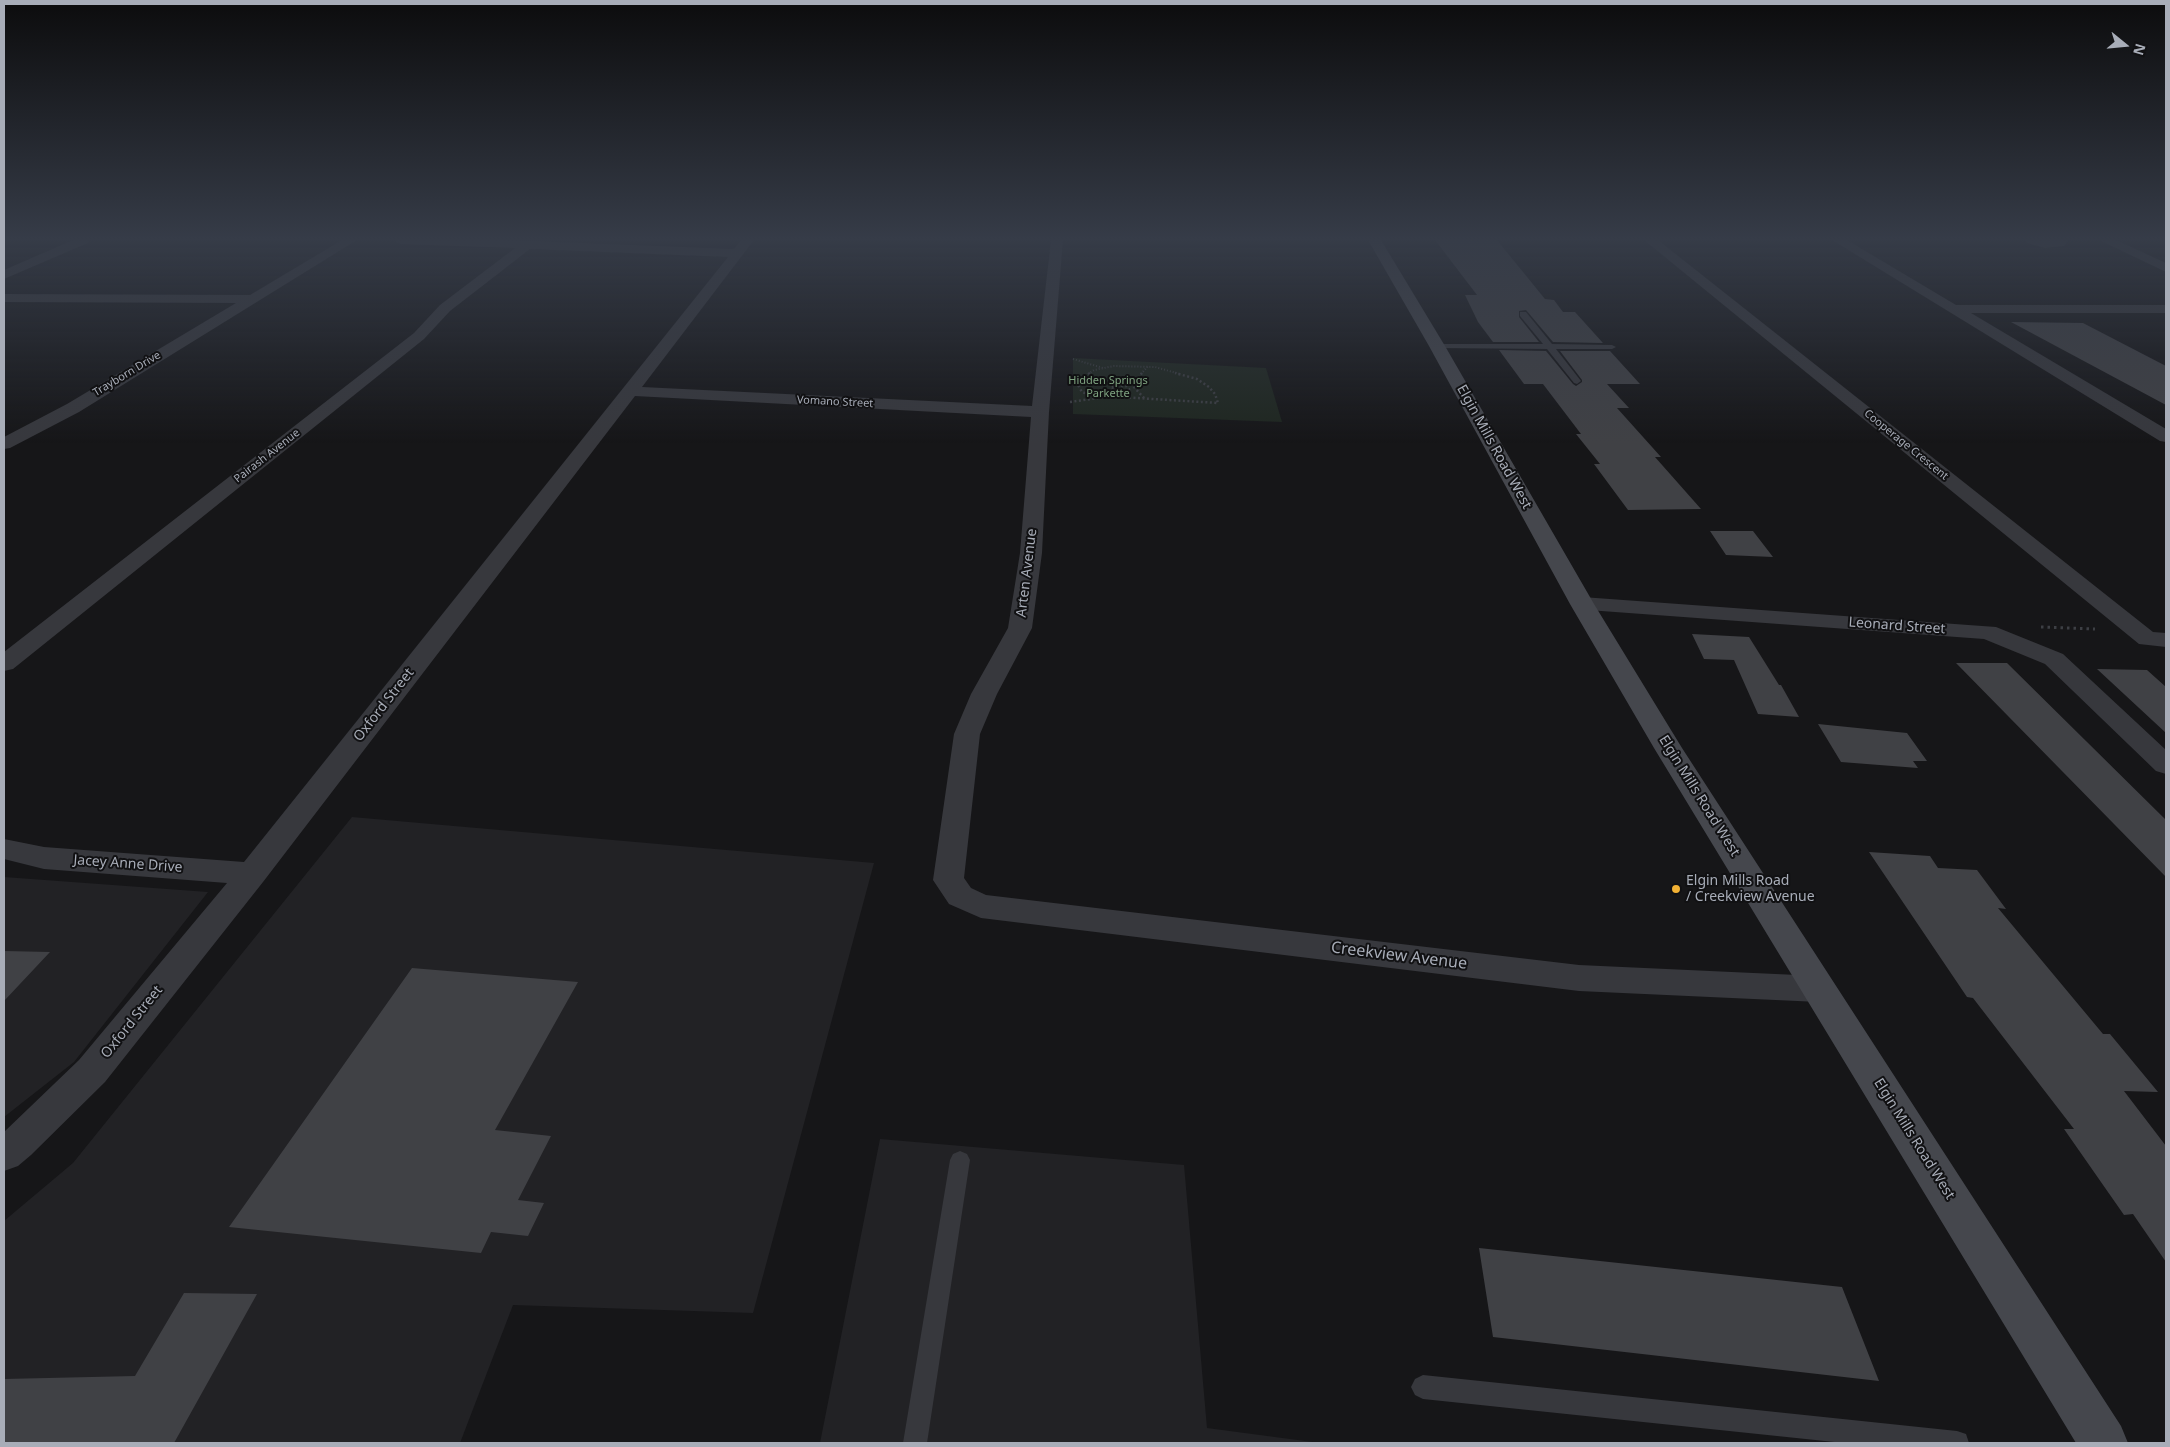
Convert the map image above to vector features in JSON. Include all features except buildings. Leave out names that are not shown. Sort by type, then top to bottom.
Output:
[{"type":"main road","name":"Elgin Mills Road West","points":[[1414,308],[1582,604],[1668,748],[2104,1443]]},
{"type":"street","name":"Trayborn Drive","points":[[4,444],[73,408],[236,308]]},
{"type":"street","name":"Pairash Avenue","points":[[4,664],[419,336],[446,308]]},
{"type":"street","name":"Oxford Street","points":[[4,1154],[18,1143],[92,1071],[252,874],[695,308]]},
{"type":"street","name":"Arten Avenue","points":[[981,906],[960,896],[948,880],[967,734],[984,694],[1020,628],[1031,553],[1040,412],[1050,308]]},
{"type":"street","name":"Cooperage Crescent","points":[[1734,308],[2147,639],[2166,640]]},
{"type":"street","points":[[1952,309],[2166,309]]},
{"type":"street","points":[[1952,309],[2166,437]]},
{"type":"street","name":"Vomano Street","points":[[630,391],[1040,412]]},
{"type":"street","name":"Leonard Street","points":[[1582,604],[1988,632],[2054,659],[2166,765]]},
{"type":"street","name":"Jacey Anne Drive","points":[[4,849],[44,858],[252,874]]},
{"type":"street","name":"Creekview Avenue","points":[[981,906],[1579,978],[1819,989]]},
{"type":"lane","points":[[1523,314],[1577,381]]},
{"type":"lane","points":[[1437,346],[1612,347]]},
{"type":"lane","points":[[915,1443],[960,1160]]},
{"type":"lane","points":[[1423,1386],[1957,1443]]},
{"type":"path","points":[[1073,359],[1104,368]]},
{"type":"path","points":[[1145,399],[1132,385],[1148,366]]},
{"type":"path","points":[[1070,402],[1101,397],[1120,397],[1218,403],[1210,387],[1197,379],[1179,372],[1148,366],[1104,368],[1094,370],[1082,378],[1078,385],[1082,392],[1101,397]]},
{"type":"path","points":[[1118,389],[1112,389],[1111,387],[1126,386],[1129,389],[1129,393],[1120,397]]},
{"type":"path","points":[[1988,632],[2041,627],[2100,629]]},
{"type":"shaded area","points":[[352,817],[874,863],[753,1313],[513,1305],[460,1443],[4,1443],[4,1221],[73,1163]]},
{"type":"shaded area","points":[[4,877],[208,892],[74,1062],[4,1117]]},
{"type":"shaded area","points":[[880,1139],[1184,1165],[1207,1428],[1320,1443],[820,1443]]},
{"type":"green space","name":"Hidden Springs Parkette","points":[[1073,358],[1266,368],[1282,422],[1073,414]]},
{"type":"place","name":"Elgin Mills Road / Creekview Avenue","points":[[1676,889]]}]
